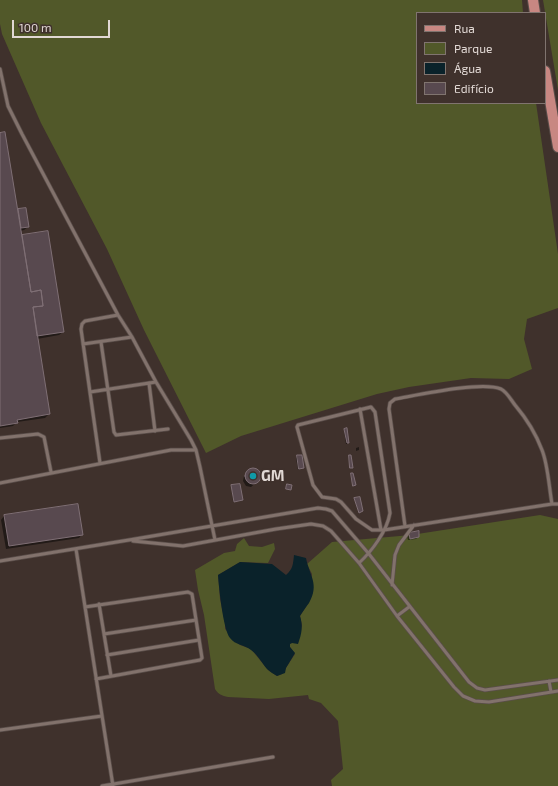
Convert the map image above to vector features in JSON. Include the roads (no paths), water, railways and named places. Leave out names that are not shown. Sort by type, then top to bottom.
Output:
[{"type":"main road","points":[[533,0],[535,12]]},
{"type":"main road","points":[[546,77],[558,148]]},
{"type":"lane","points":[[0,69],[8,106],[74,234],[118,315],[196,450],[215,540]]},
{"type":"lane","points":[[100,463],[81,329],[82,324],[85,321],[118,315]]},
{"type":"lane","points":[[83,344],[132,337]]},
{"type":"lane","points":[[101,342],[114,432],[116,435],[168,429]]},
{"type":"lane","points":[[90,392],[156,382]]},
{"type":"lane","points":[[149,383],[155,431]]},
{"type":"lane","points":[[405,526],[389,409],[390,403],[395,399],[456,389],[474,387],[500,389],[505,392],[518,409],[542,451],[552,504]]},
{"type":"lane","points":[[359,563],[368,554],[382,530],[388,522],[390,513],[375,412],[371,407],[298,425],[297,427],[313,485],[322,497],[336,499],[341,502],[356,519],[372,530],[382,530],[414,524],[558,504]]},
{"type":"lane","points":[[360,409],[382,530]]},
{"type":"lane","points":[[0,438],[38,434],[44,437],[51,472]]},
{"type":"lane","points":[[0,483],[171,450],[196,450]]},
{"type":"lane","points":[[0,560],[76,549],[318,508],[326,509],[332,511],[368,554],[469,682],[477,688],[496,690],[558,680]]},
{"type":"lane","points":[[129,540],[183,546],[311,524],[323,526],[331,531],[359,563],[397,616],[462,696],[475,701],[489,702],[558,691]]},
{"type":"lane","points":[[392,585],[395,554],[399,545],[414,524]]},
{"type":"lane","points":[[76,549],[113,785]]},
{"type":"lane","points":[[85,606],[188,592],[192,594],[202,658],[200,660],[96,679]]},
{"type":"lane","points":[[99,604],[111,676]]},
{"type":"lane","points":[[397,616],[409,607]]},
{"type":"lane","points":[[104,634],[196,620]]},
{"type":"lane","points":[[108,655],[199,640]]},
{"type":"lane","points":[[549,681],[550,692]]},
{"type":"lane","points":[[0,730],[102,716]]},
{"type":"lane","points":[[102,786],[273,757]]},
{"type":"water","points":[[294,555],[306,558],[313,580],[314,590],[309,603],[300,616],[302,630],[298,644],[290,644],[290,647],[295,653],[286,668],[285,673],[277,676],[267,669],[249,648],[235,642],[230,638],[223,618],[218,575],[240,562],[272,564],[286,575],[293,564]]},
{"type":"place","name":"GM","points":[[253,476]]}]
